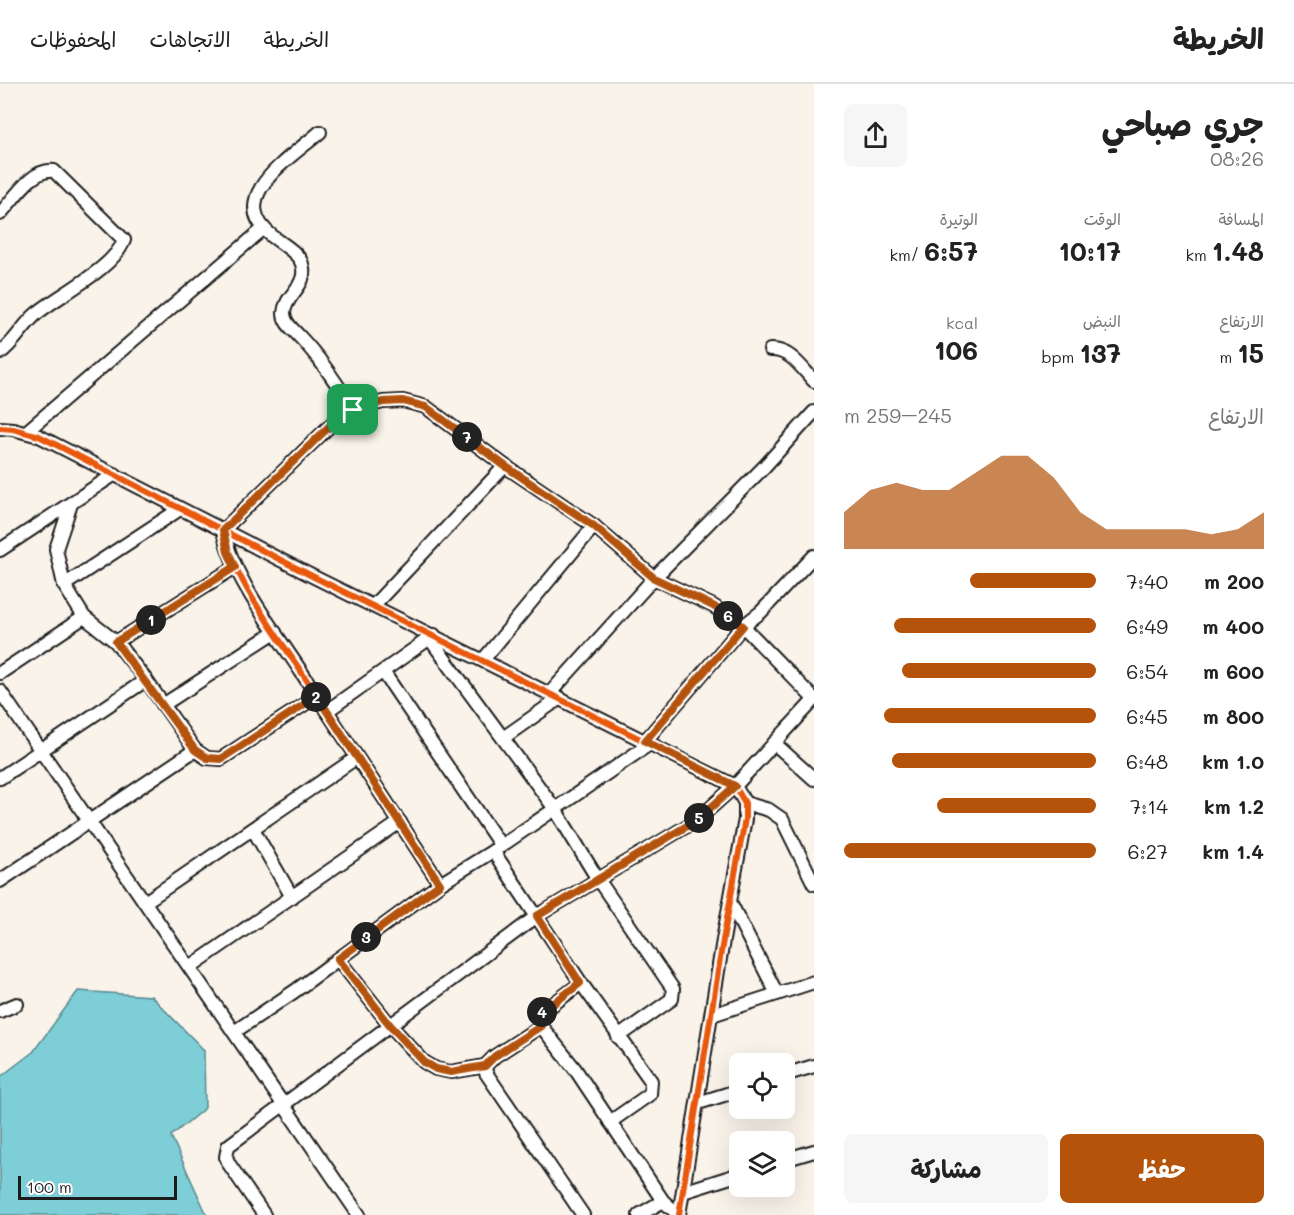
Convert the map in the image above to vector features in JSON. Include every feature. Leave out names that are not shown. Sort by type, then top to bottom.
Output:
[{"type":"street","points":[[320,132],[260,185],[254,199],[255,212],[263,228],[301,260],[304,271],[302,283],[285,309],[286,323],[322,360],[353,410]]},
{"type":"street","points":[[0,214],[35,175],[44,170],[54,171],[124,240],[121,248],[106,262],[84,282],[36,315],[0,353]]},
{"type":"street","points":[[26,432],[263,228]]},
{"type":"street","points":[[770,350],[779,350],[790,355],[814,381]]},
{"type":"street","points":[[223,530],[344,412],[383,402],[403,401],[426,407],[505,466],[594,526],[654,578],[713,606],[743,626],[814,699],[735,786],[697,820],[537,916],[282,1103],[228,1146],[226,1150],[233,1173],[264,1215]]},
{"type":"street","points":[[503,738],[555,696],[654,578],[764,467],[814,411]]},
{"type":"street","points":[[0,428],[26,432],[115,474],[432,637],[483,660],[735,786],[744,803],[745,819],[679,1215]]},
{"type":"street","points":[[372,606],[505,466]]},
{"type":"street","points":[[0,550],[115,474]]},
{"type":"street","points":[[71,504],[56,549],[64,585],[84,617],[116,642],[195,750],[207,758],[221,759],[317,696]]},
{"type":"street","points":[[64,585],[180,508]]},
{"type":"street","points":[[483,660],[594,526]]},
{"type":"street","points":[[223,530],[228,552],[235,567],[356,758],[440,884]]},
{"type":"street","points":[[234,1032],[440,884],[497,849],[648,742],[743,626],[761,612],[814,556]]},
{"type":"street","points":[[116,642],[235,567]]},
{"type":"street","points":[[0,673],[84,617]]},
{"type":"street","points":[[163,705],[275,632]]},
{"type":"street","points":[[327,711],[432,637]]},
{"type":"street","points":[[432,637],[555,809],[597,878],[650,952],[674,994],[672,999],[618,1037]]},
{"type":"street","points":[[384,673],[580,983],[651,1082],[650,1094],[610,1122]]},
{"type":"street","points":[[0,778],[146,680]]},
{"type":"street","points":[[0,691],[359,1215]]},
{"type":"street","points":[[774,743],[814,778]]},
{"type":"street","points":[[0,881],[195,750]]},
{"type":"street","points":[[145,902],[356,758]]},
{"type":"street","points":[[744,803],[769,810],[782,819],[814,884]]},
{"type":"street","points":[[190,967],[400,822]]},
{"type":"street","points":[[253,829],[292,897]]},
{"type":"street","points":[[730,902],[777,994]]},
{"type":"street","points":[[338,959],[390,1025],[424,1062],[436,1069],[451,1072],[485,1066],[495,1056],[541,1026]]},
{"type":"street","points":[[712,1015],[814,982]]},
{"type":"street","points":[[580,983],[540,1014],[541,1026],[663,1201],[679,1215]]},
{"type":"street","points":[[0,1011],[17,1004]]},
{"type":"street","points":[[485,1066],[486,1073],[583,1215]]},
{"type":"street","points":[[795,1072],[814,1066]]},
{"type":"street","points":[[698,1103],[729,1093]]},
{"type":"street","points":[[795,1157],[814,1151]]},
{"type":"street","points":[[683,1192],[729,1177]]},
{"type":"street","points":[[639,1215],[663,1201]]},
{"type":"water","points":[[78,991],[151,996],[204,1050],[205,1108],[171,1136],[207,1215],[0,1215],[0,1077],[33,1052]]},
{"type":"cycle path","points":[[440,884],[256,604],[235,567],[223,530],[344,412],[383,402],[403,401],[426,407],[505,466],[594,526],[654,578],[713,606],[743,626],[645,741]]},
{"type":"cycle path","points":[[0,428],[39,436],[314,577],[735,786],[745,803],[745,819],[723,940],[679,1215]]},
{"type":"route","points":[[403,401],[426,407],[505,466],[594,526],[654,578],[691,594],[743,626],[645,741],[735,786],[697,820],[537,916],[580,983],[540,1014],[541,1026],[495,1056],[485,1066],[451,1072],[436,1069],[424,1062],[390,1025],[338,959],[440,884],[317,696],[221,759],[207,758],[195,750],[116,642],[235,567],[228,552],[223,530],[344,412],[353,410],[383,402],[403,401]]}]
